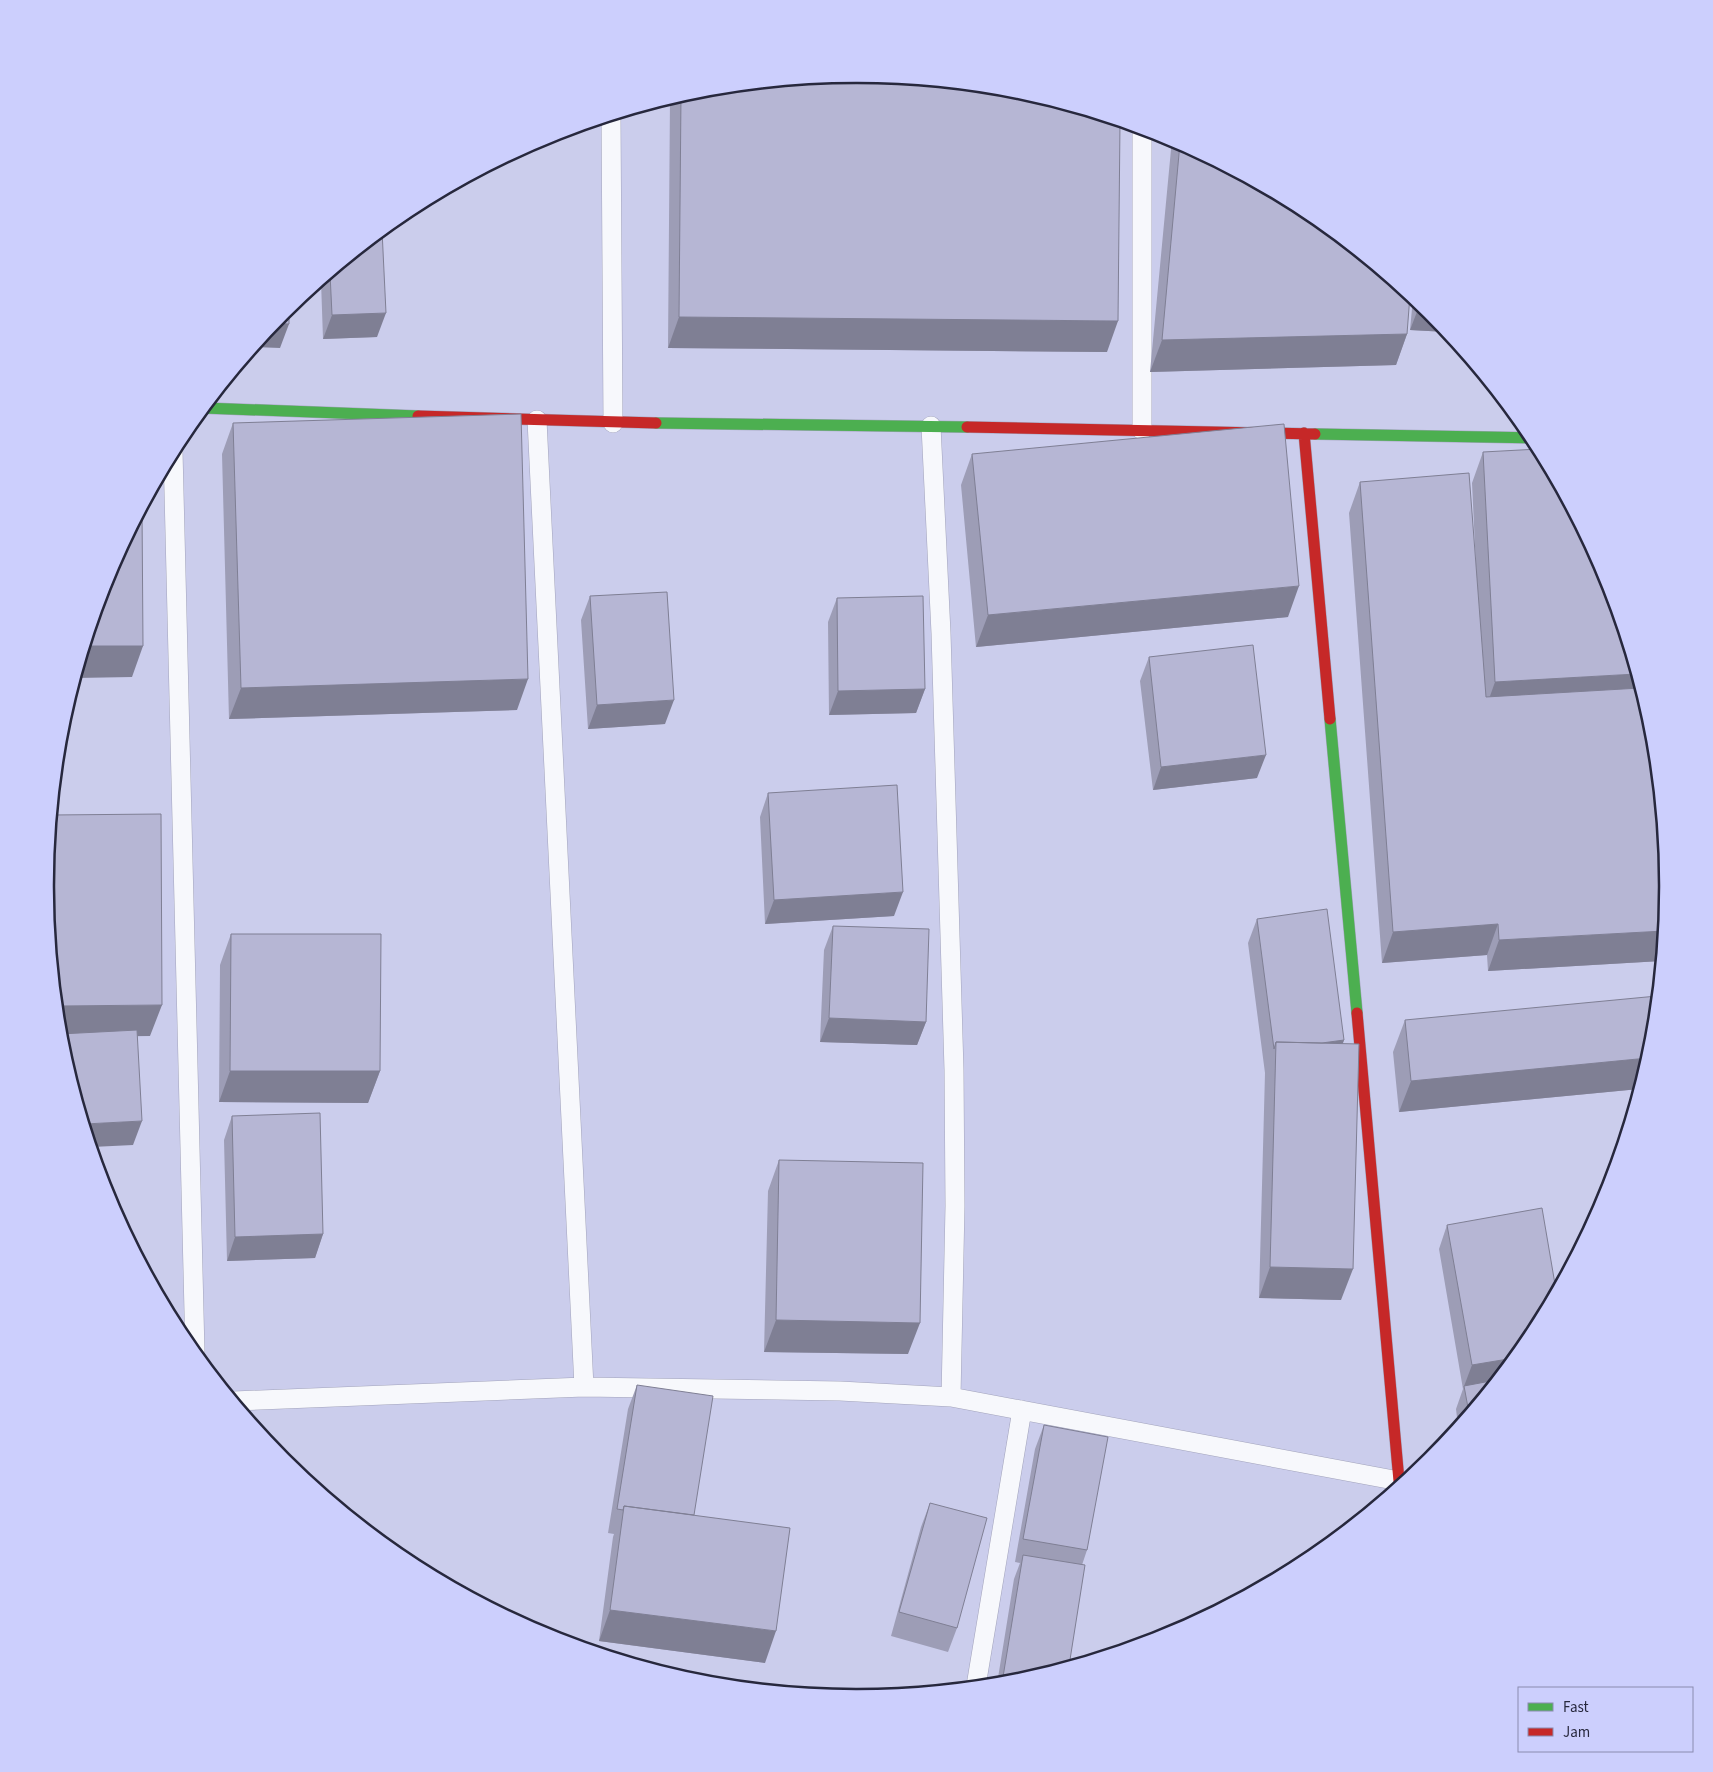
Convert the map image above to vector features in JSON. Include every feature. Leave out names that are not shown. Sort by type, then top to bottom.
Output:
[{"type":"street","points":[[212,408],[612,423],[931,426],[1522,438]]},
{"type":"street","points":[[1304,433],[1399,1477]]},
{"type":"lane","points":[[611,122],[612,423]]},
{"type":"lane","points":[[1142,136],[1142,430]]},
{"type":"lane","points":[[538,420],[584,1388]]},
{"type":"lane","points":[[931,426],[941,633],[954,1070],[955,1206],[951,1397]]},
{"type":"lane","points":[[174,464],[195,1340]]},
{"type":"lane","points":[[241,1401],[584,1388],[831,1391],[951,1397],[1395,1482]]},
{"type":"lane","points":[[977,1679],[1022,1410]]},
{"type":"building","points":[[856,83],[909,85],[961,90],[1013,99],[1064,111],[1120,128],[1118,321],[679,317],[681,103],[752,90],[804,85]]},
{"type":"building","points":[[1179,151],[1258,191],[1302,219],[1345,249],[1386,282],[1409,304],[1407,334],[1162,340]]},
{"type":"building","points":[[382,239],[386,313],[332,315],[330,279]]},
{"type":"building","points":[[289,318],[289,324],[284,324]]},
{"type":"building","points":[[521,414],[528,679],[241,688],[233,423]]},
{"type":"building","points":[[1284,424],[1299,586],[988,615],[972,454]]},
{"type":"building","points":[[1530,449],[1552,485],[1598,579],[1617,628],[1631,674],[1495,682],[1483,452]]},
{"type":"building","points":[[1469,473],[1486,697],[1634,688],[1644,729],[1658,833],[1658,931],[1499,940],[1498,924],[1393,932],[1360,482]]},
{"type":"building","points":[[142,521],[143,646],[91,646],[115,579]]},
{"type":"building","points":[[667,592],[674,700],[597,705],[590,596]]},
{"type":"building","points":[[923,596],[925,689],[838,691],[837,598]]},
{"type":"building","points":[[1253,645],[1266,755],[1161,767],[1149,657]]},
{"type":"building","points":[[897,785],[903,892],[774,900],[768,793]]},
{"type":"building","points":[[161,814],[162,1005],[63,1006],[55,939],[54,886],[57,815]]},
{"type":"building","points":[[1327,909],[1344,1040],[1322,1043],[1276,1042],[1274,1049],[1257,919]]},
{"type":"building","points":[[833,926],[929,929],[926,1022],[829,1018]]},
{"type":"building","points":[[231,934],[381,934],[380,1071],[230,1071]]},
{"type":"building","points":[[1651,997],[1640,1059],[1411,1081],[1405,1020]]},
{"type":"building","points":[[137,1030],[142,1121],[90,1124],[68,1034]]},
{"type":"building","points":[[1276,1042],[1359,1044],[1353,1269],[1270,1267]]},
{"type":"building","points":[[320,1113],[323,1234],[235,1237],[232,1116]]},
{"type":"building","points":[[779,1160],[923,1163],[920,1323],[776,1320]]},
{"type":"building","points":[[1542,1208],[1555,1282],[1524,1332],[1504,1360],[1472,1365],[1447,1225]]},
{"type":"building","points":[[1488,1382],[1468,1406],[1464,1386]]},
{"type":"building","points":[[637,1385],[713,1396],[694,1515],[624,1506],[623,1510],[617,1509]]},
{"type":"building","points":[[1044,1425],[1108,1437],[1087,1550],[1023,1539]]},
{"type":"building","points":[[930,1503],[987,1518],[957,1628],[899,1612]]},
{"type":"building","points":[[624,1506],[790,1528],[776,1631],[610,1610]]},
{"type":"building","points":[[1023,1555],[1085,1565],[1070,1659],[1003,1675]]},
{"type":"traffic: fast","points":[[212,408],[418,416]]},
{"type":"traffic: fast","points":[[656,423],[967,427]]},
{"type":"traffic: fast","points":[[1315,434],[1522,438]]},
{"type":"traffic: fast","points":[[1330,719],[1357,1013]]},
{"type":"traffic: jam","points":[[418,416],[656,423]]},
{"type":"traffic: jam","points":[[967,427],[1315,434]]},
{"type":"traffic: jam","points":[[1304,433],[1330,719]]},
{"type":"traffic: jam","points":[[1357,1013],[1399,1478]]}]
